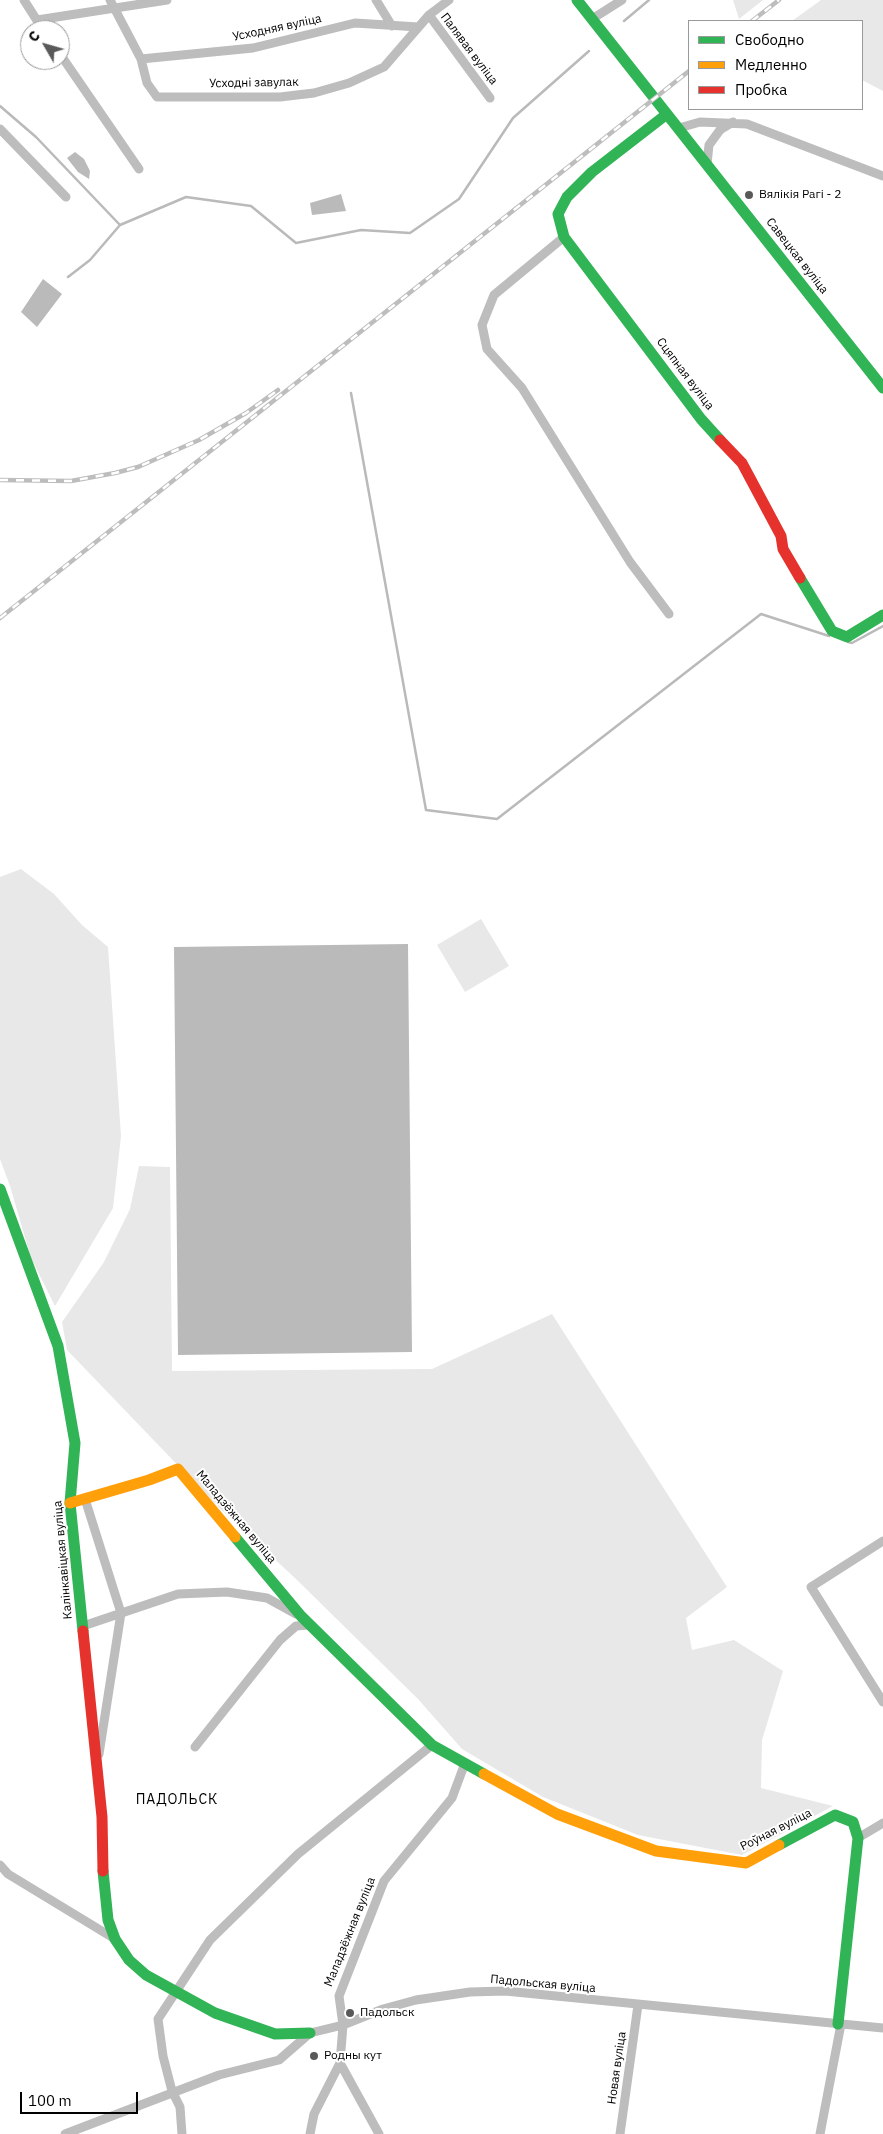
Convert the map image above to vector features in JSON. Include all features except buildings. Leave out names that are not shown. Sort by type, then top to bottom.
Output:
[{"type":"street","points":[[24,0],[37,20],[167,0]]},
{"type":"street","points":[[110,0],[141,59]]},
{"type":"street","points":[[376,0],[392,26]]},
{"type":"street","name":"Усходні завулак","points":[[141,59],[147,83],[157,97],[280,97],[314,93],[349,83],[384,67],[429,15],[448,0]]},
{"type":"street","name":"Савецкая вуліца","points":[[576,0],[883,388]]},
{"type":"street","points":[[592,19],[622,0]]},
{"type":"street","name":"Палявая вуліца","points":[[429,15],[490,98]]},
{"type":"street","name":"Усходняя вуліца","points":[[141,59],[253,48],[355,24],[418,27]]},
{"type":"street","points":[[70,69],[139,169]]},
{"type":"street","name":"Сцяпная вуліца","points":[[667,114],[592,172],[567,197],[558,214],[564,237],[701,418],[742,463],[781,536],[783,549],[832,631],[847,637],[883,615]]},
{"type":"street","points":[[679,128],[700,122],[747,124],[883,176]]},
{"type":"street","points":[[706,164],[710,145],[720,130],[733,122]]},
{"type":"street","points":[[0,129],[66,197]]},
{"type":"street","points":[[564,237],[494,295],[482,325],[487,349],[522,388],[630,562],[669,614]]},
{"type":"street","name":"Калінкавіцкая вуліца","points":[[0,1189],[58,1346],[75,1443],[70,1503],[102,1817],[103,1883],[108,1920],[115,1939],[134,1965],[146,1975],[215,2013],[275,2034],[310,2033]]},
{"type":"street","name":"Маладзёжная вуліца","points":[[85,1499],[149,1480],[178,1469],[300,1616],[432,1745],[465,1763],[452,1798],[384,1881],[339,1996],[343,2025],[340,2063]]},
{"type":"street","points":[[70,1503],[85,1499],[121,1613],[97,1770]]},
{"type":"street","points":[[883,1541],[811,1587],[883,1702]]},
{"type":"street","points":[[82,1626],[178,1594],[227,1592],[267,1598],[300,1616]]},
{"type":"street","points":[[195,1747],[280,1640],[296,1626],[309,1625]]},
{"type":"street","points":[[182,2134],[180,2107],[172,2091],[163,2056],[158,2020],[210,1940],[298,1854],[432,1745]]},
{"type":"street","name":"Роўная вуліца","points":[[465,1763],[556,1814],[656,1851],[746,1863],[835,1815],[853,1822],[858,1838]]},
{"type":"street","points":[[820,2134],[840,2024],[858,1838],[883,1823]]},
{"type":"street","name":"Калінкавіцкая вуліца","points":[[0,1865],[16,1879],[115,1939]]},
{"type":"street","name":"Падольская вуліца","points":[[172,2091],[219,2075],[279,2060],[310,2033],[343,2025],[383,2009],[416,2000],[470,1992],[505,1992],[883,2028]]},
{"type":"street","name":"Новая вуліца","points":[[620,2134],[638,2005]]},
{"type":"street","points":[[310,2134],[314,2114],[340,2063]]},
{"type":"street","points":[[340,2063],[379,2134]]},
{"type":"street","points":[[64,2134],[172,2091]]},
{"type":"shaded area","points":[[733,0],[763,0],[739,19]]},
{"type":"shaded area","points":[[821,0],[883,0],[883,91],[863,81],[863,20],[793,20]]},
{"type":"shaded area","points":[[75,152],[84,159],[90,171],[89,179],[78,172],[67,158]]},
{"type":"shaded area","points":[[341,194],[346,211],[312,215],[310,203]]},
{"type":"shaded area","points":[[43,279],[62,294],[37,327],[21,312]]},
{"type":"shaded area","points":[[21,869],[54,894],[82,925],[108,947],[121,1136],[113,1208],[55,1306],[31,1258],[0,1159],[0,877]]},
{"type":"shaded area","points":[[481,919],[509,966],[465,992],[437,945]]},
{"type":"shaded area","points":[[408,944],[412,1352],[178,1355],[174,947]]},
{"type":"shaded area","points":[[139,1166],[170,1167],[172,1371],[432,1369],[552,1314],[727,1587],[686,1618],[692,1650],[734,1640],[783,1671],[762,1740],[761,1788],[833,1806],[742,1855],[638,1835],[543,1797],[462,1749],[418,1699],[295,1578],[215,1504],[67,1350],[62,1322],[104,1262],[130,1209]]},
{"type":"waterway","points":[[624,21],[649,0]]},
{"type":"waterway","points":[[68,277],[90,260],[120,225],[186,197],[251,206],[296,243],[361,230],[410,233],[459,199],[513,118],[589,51]]},
{"type":"waterway","points":[[0,106],[36,137],[120,225]]},
{"type":"waterway","points":[[351,393],[426,810],[497,819],[761,614],[829,636]]},
{"type":"waterway","points":[[848,642],[852,643],[883,626]]},
{"type":"railway","points":[[753,20],[779,0]]},
{"type":"railway","points":[[0,618],[688,72]]},
{"type":"railway","points":[[0,480],[71,481],[138,467],[199,440],[246,413],[278,390]]},
{"type":"traffic: fast","points":[[577,0],[883,388]]},
{"type":"traffic: fast","points":[[667,114],[592,172],[567,197],[558,214],[564,237],[701,419],[720,440]]},
{"type":"traffic: fast","points":[[800,578],[832,631],[847,637],[883,615]]},
{"type":"traffic: fast","points":[[0,1189],[58,1346],[75,1443],[70,1503],[83,1631]]},
{"type":"traffic: fast","points":[[235,1537],[301,1616],[432,1745],[484,1774]]},
{"type":"traffic: fast","points":[[779,1845],[835,1815],[853,1822],[858,1838],[838,2024]]},
{"type":"traffic: fast","points":[[103,1871],[108,1920],[115,1939],[129,1960],[146,1975],[215,2013],[275,2034],[310,2033]]},
{"type":"traffic: slow","points":[[70,1503],[149,1480],[178,1469],[235,1537]]},
{"type":"traffic: slow","points":[[484,1774],[557,1814],[656,1851],[746,1863],[779,1845]]},
{"type":"traffic: jam","points":[[720,440],[742,463],[781,536],[783,549],[800,578]]},
{"type":"traffic: jam","points":[[83,1631],[102,1817],[103,1871]]},
{"type":"place","name":"Вялікія Рагі - 2","points":[[749,195]]},
{"type":"place","name":"Падольск","points":[[350,2013]]},
{"type":"place","name":"Родны кут","points":[[314,2056]]},
{"type":"district","name":"ПАДОЛЬСК","points":[[177,1800]]}]
